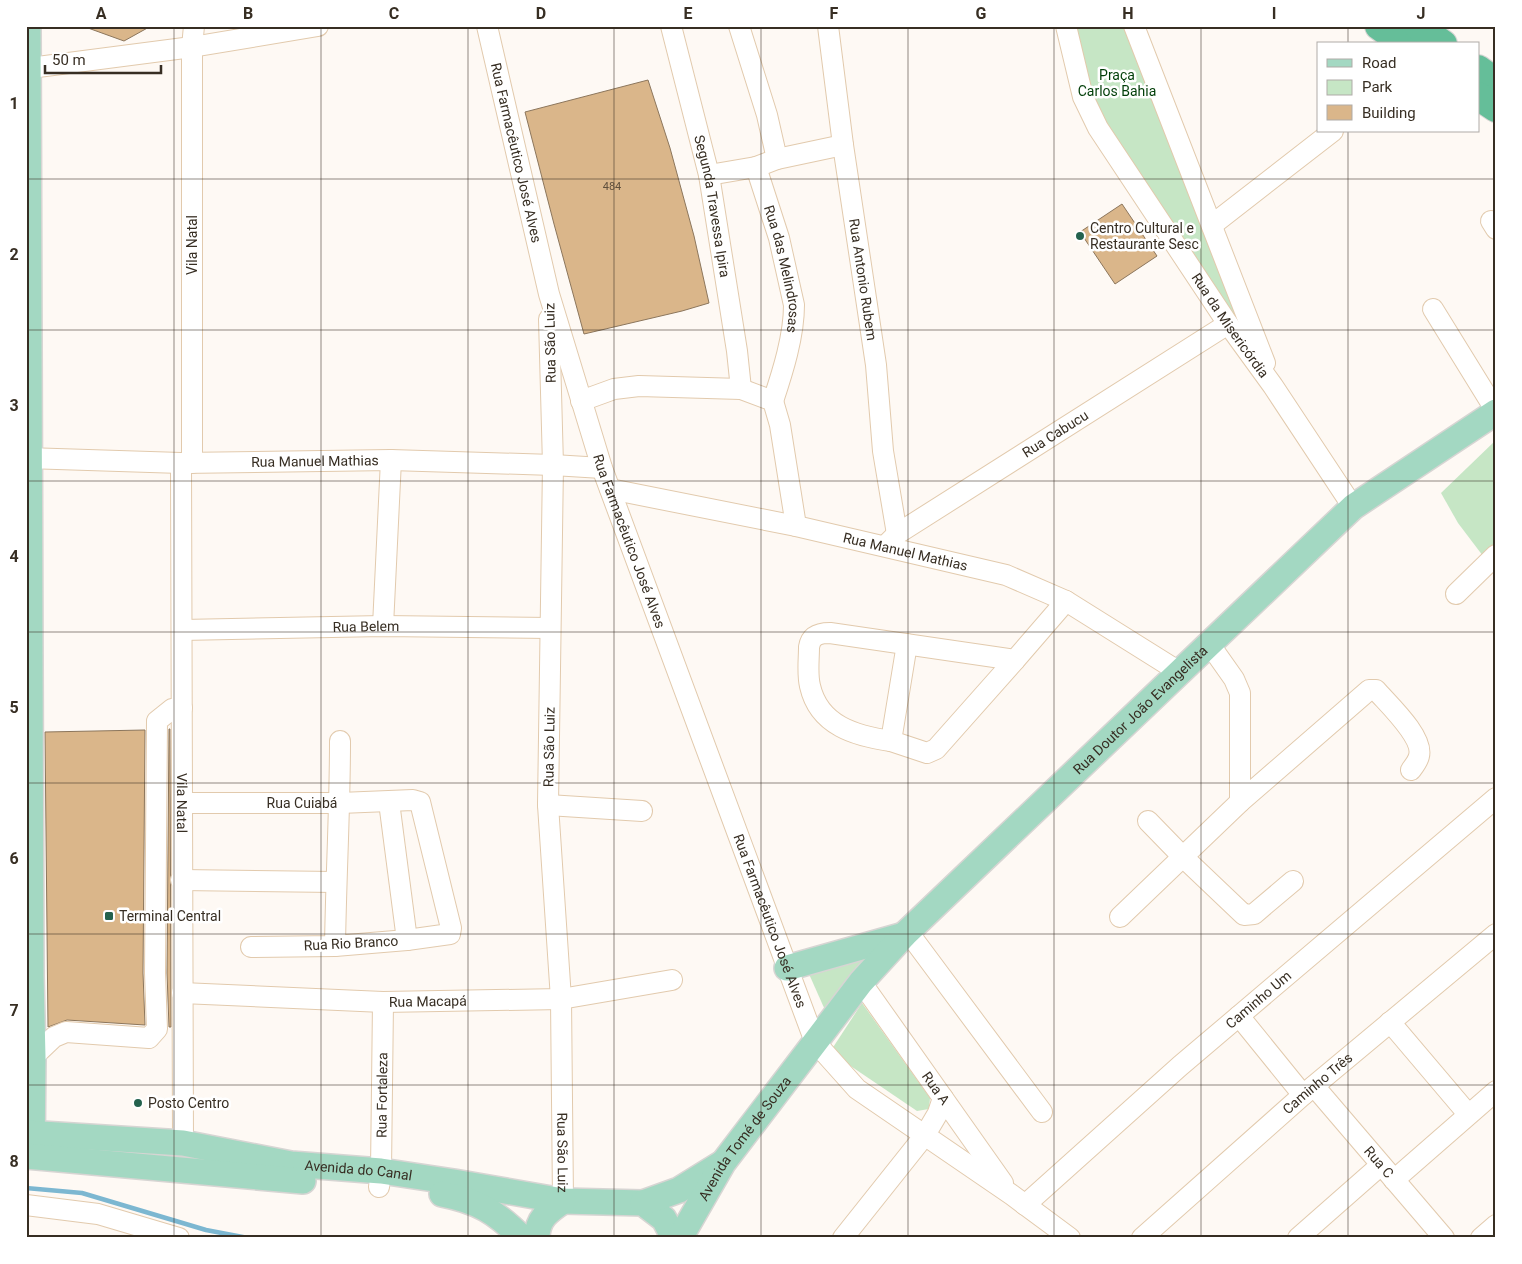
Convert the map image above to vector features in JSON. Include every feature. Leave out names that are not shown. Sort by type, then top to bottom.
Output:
[{"type":"highway","points":[[1379,26],[1401,42]]},
{"type":"highway","points":[[1418,26],[1440,42]]},
{"type":"highway","points":[[1489,80],[1496,108]]},
{"type":"main road","points":[[28,26],[30,68],[28,458],[29,1145]]},
{"type":"main road","name":"Rua Doutor João Evangelista","points":[[815,1042],[861,982],[906,933],[1353,507],[1496,412]]},
{"type":"main road","points":[[787,968],[906,933]]},
{"type":"main road","name":"Avenida Tomé de Souza","points":[[680,1238],[723,1163],[815,1042]]},
{"type":"main road","name":"Avenida do Canal","points":[[29,1145],[183,1143],[380,1179],[472,1202],[493,1212],[507,1222],[522,1238]]},
{"type":"main road","name":"Avenida do Canal","points":[[29,1145],[380,1179],[463,1183],[563,1201],[644,1203]]},
{"type":"main road","points":[[644,1203],[679,1190],[723,1163]]},
{"type":"main road","points":[[537,1238],[539,1224],[543,1216],[563,1201]]},
{"type":"main road","points":[[644,1203],[664,1219],[674,1238]]},
{"type":"street","name":"Vila Natal","points":[[183,1143],[182,630],[192,47],[194,26]]},
{"type":"street","points":[[30,68],[192,47],[318,26]]},
{"type":"street","name":"Rua Farmacêutico José Alves","points":[[487,26],[549,294],[602,468],[815,1042]]},
{"type":"street","name":"Segunda Travessa Ipira","points":[[671,26],[709,175],[738,351],[741,389]]},
{"type":"street","points":[[739,26],[767,115],[777,159]]},
{"type":"street","name":"Rua Antonio Rubem","points":[[828,26],[843,145],[876,365],[891,540]]},
{"type":"street","name":"Rua da Misericórdia","points":[[1134,26],[1274,386]]},
{"type":"street","name":"Rua da Misericórdia","points":[[1072,30],[1083,97],[1098,128],[1228,324],[1274,386],[1353,507]]},
{"type":"street","points":[[1212,225],[1332,132]]},
{"type":"street","points":[[709,175],[756,167],[777,159],[843,145]]},
{"type":"street","name":"Rua das Melindrosas","points":[[756,167],[779,238],[794,304],[788,345],[774,401],[780,426],[796,526]]},
{"type":"street","name":"Rua São Luiz","points":[[549,294],[553,465],[548,805],[561,999],[563,1201]]},
{"type":"street","points":[[1433,309],[1496,412]]},
{"type":"street","name":"Rua Cabucu","points":[[891,540],[1228,324]]},
{"type":"street","points":[[581,401],[614,389],[639,386],[741,389],[774,401]]},
{"type":"street","name":"Rua Manuel Mathias","points":[[28,458],[186,463],[391,460],[602,468]]},
{"type":"street","points":[[382,626],[391,460]]},
{"type":"street","name":"Rua Manuel Mathias","points":[[610,488],[796,526],[891,540],[1006,575],[1066,601],[1180,673]]},
{"type":"street","points":[[1456,594],[1495,559]]},
{"type":"street","points":[[1015,660],[830,633],[817,635],[809,643],[809,680],[814,699],[822,712],[832,722],[857,734],[891,740],[927,752],[933,750],[1015,660],[1066,601]]},
{"type":"street","name":"Rua Belem","points":[[182,630],[382,626],[550,628]]},
{"type":"street","points":[[891,740],[907,644]]},
{"type":"street","points":[[1210,645],[1234,679],[1240,693],[1240,802]]},
{"type":"street","points":[[1120,917],[1240,802],[1370,689],[1376,690],[1409,727],[1417,740],[1419,756],[1411,770]]},
{"type":"street","points":[[30,1062],[54,1037],[66,1032],[149,1038],[157,1030],[155,963],[157,721],[172,709],[182,708]]},
{"type":"street","points":[[335,946],[340,803],[340,741]]},
{"type":"street","name":"Caminho Um","points":[[1018,1200],[1240,1016],[1496,798]]},
{"type":"street","name":"Rua Cuiabá","points":[[183,803],[340,803],[416,800],[420,802],[451,928],[450,934]]},
{"type":"street","points":[[389,802],[407,940]]},
{"type":"street","points":[[548,805],[642,811]]},
{"type":"street","points":[[1148,821],[1244,915],[1254,914],[1293,881]]},
{"type":"street","points":[[181,880],[336,882]]},
{"type":"street","points":[[906,933],[1042,1112]]},
{"type":"street","name":"Rua Rio Branco","points":[[251,947],[335,946],[407,940],[450,934]]},
{"type":"street","name":"Caminho Três","points":[[1142,1238],[1309,1091],[1496,934]]},
{"type":"street","name":"Rua Macapá","points":[[182,993],[383,1002],[561,999],[672,980]]},
{"type":"street","name":"Rua A","points":[[861,982],[1018,1200]]},
{"type":"street","name":"Rua Fortaleza","points":[[380,1179],[383,1002]]},
{"type":"street","name":"Rua C","points":[[1240,1016],[1387,1172],[1444,1238]]},
{"type":"street","points":[[1390,1022],[1468,1114]]},
{"type":"street","name":"Rua A","points":[[815,1042],[857,1089],[1070,1238]]},
{"type":"street","points":[[1298,1238],[1468,1114],[1496,1091]]},
{"type":"street","points":[[843,1238],[925,1135],[938,1113],[943,1098]]},
{"type":"street","points":[[26,1205],[98,1214],[179,1238]]},
{"type":"street","points":[[1481,1238],[1496,1225]]},
{"type":"green space","name":"Praça Carlos Bahia","points":[[1066,26],[1134,26],[1273,386],[1098,128]]},
{"type":"green space","points":[[1496,440],[1496,544],[1483,556],[1458,523],[1441,493]]},
{"type":"green space","points":[[866,955],[825,1010],[809,974]]},
{"type":"green space","points":[[862,1003],[930,1098],[929,1109],[917,1111],[830,1052]]},
{"type":"building","points":[[88,26],[151,26],[124,41],[88,28]]},
{"type":"building","points":[[648,80],[670,148],[694,236],[709,303],[584,334],[525,112]]},
{"type":"building","points":[[1122,204],[1157,256],[1115,284],[1080,232]]},
{"type":"building","points":[[169,729],[171,1027],[169,1027],[167,973]]},
{"type":"building","name":"Terminal Central","points":[[145,730],[143,973],[145,1025],[67,1020],[48,1027],[45,732]]},
{"type":"waterway","points":[[26,1188],[82,1193],[206,1230],[248,1238]]},
{"type":"place","name":"Centro Cultural e Restaurante Sesc","points":[[1080,236]]},
{"type":"place","name":"Terminal Central","points":[[109,916]]},
{"type":"place","name":"Posto Centro","points":[[138,1103]]}]
